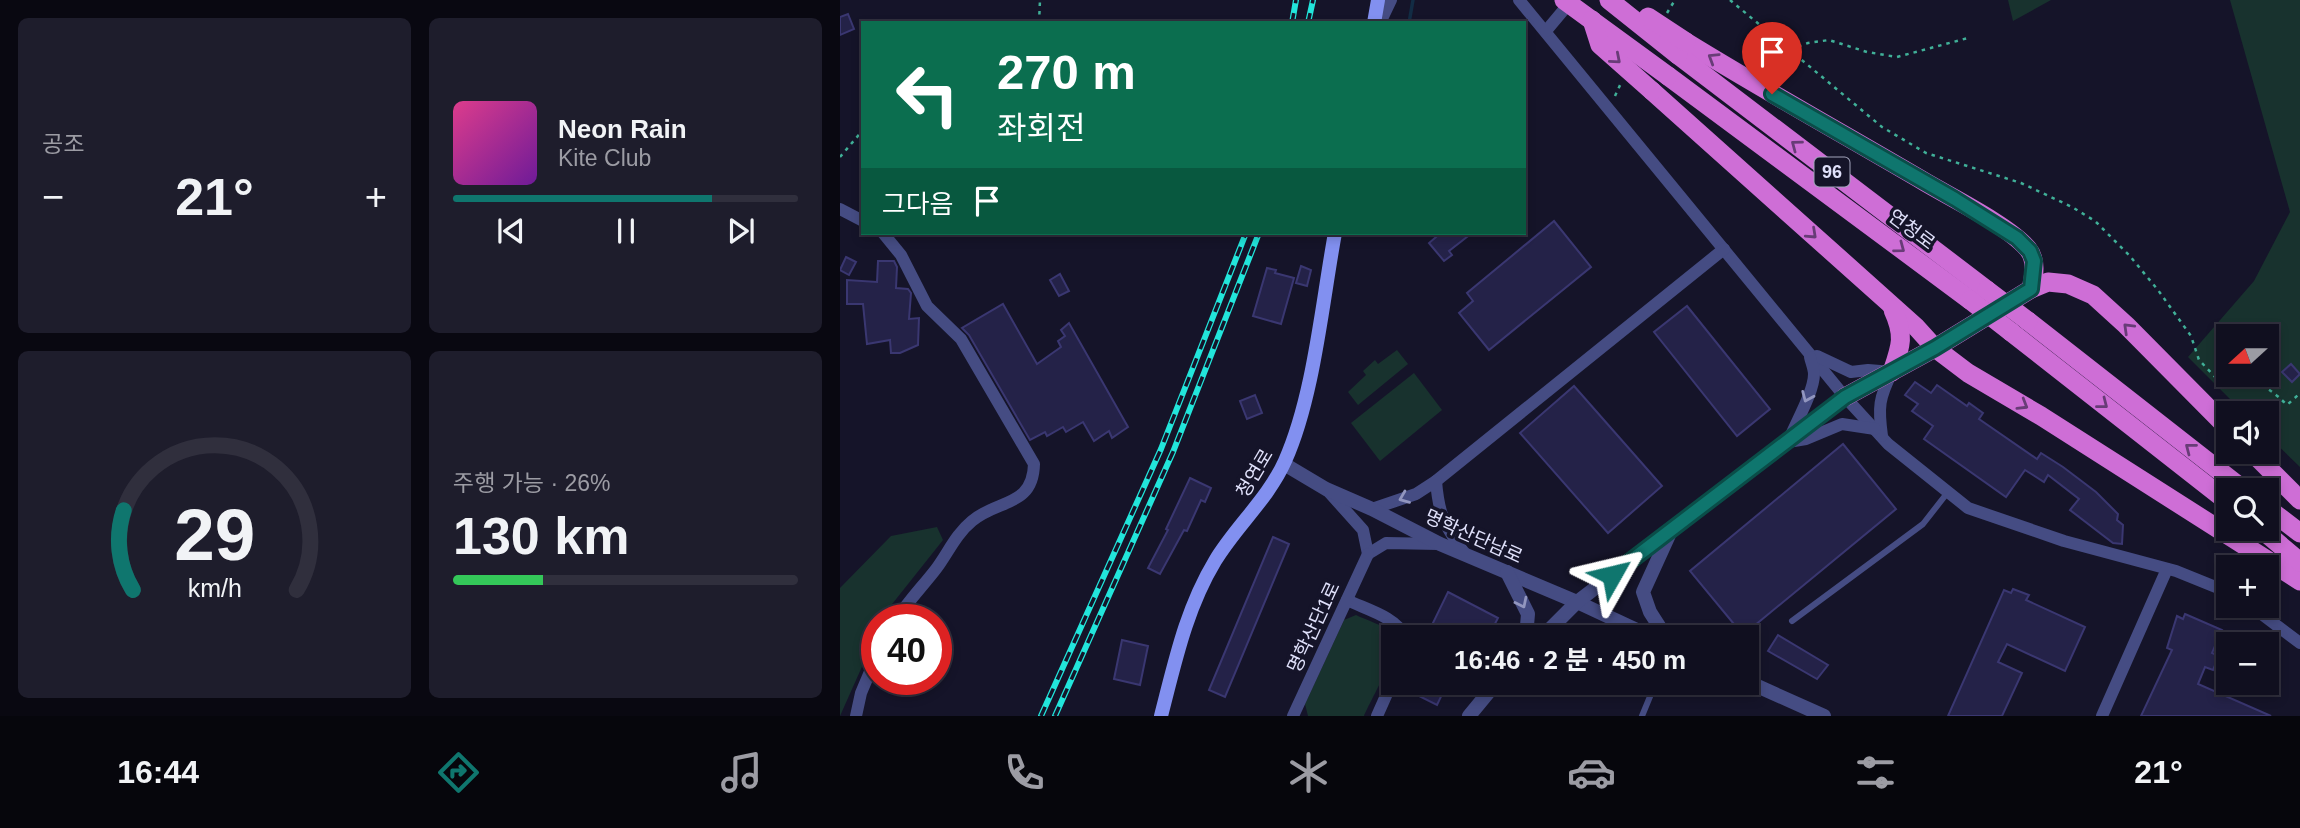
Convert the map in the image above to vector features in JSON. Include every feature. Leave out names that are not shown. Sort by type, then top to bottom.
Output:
[{"type":"highway","name":"연청로","points":[[1564,0],[1978,295],[2028,321],[2229,478]]},
{"type":"highway","name":"연청로","points":[[1609,0],[1682,48],[1978,295],[2011,332],[2216,493]]},
{"type":"highway","points":[[1592,20],[1600,45],[1935,348],[1965,370],[2300,581]]},
{"type":"highway","points":[[1682,48],[1751,82],[1955,199],[2017,238],[2030,251],[2034,261],[2031,289]]},
{"type":"highway","points":[[1845,397],[1935,348],[2031,289],[2048,282],[2068,284],[2093,295],[2216,416]]},
{"type":"highway","points":[[1891,306],[1900,326],[1901,345],[1892,372]]},
{"type":"highway","points":[[1892,372],[1923,363],[1943,364],[1965,370]]},
{"type":"highway","points":[[2264,464],[2300,500]]},
{"type":"highway","points":[[2279,517],[2300,533]]},
{"type":"highway","points":[[2275,541],[2300,562]]},
{"type":"main road","points":[[1374,21],[1378,0]]},
{"type":"main road","name":"청연로","points":[[1161,716],[1184,626],[1199,590],[1216,559],[1255,510],[1284,464],[1295,435],[1311,369],[1335,235]]},
{"type":"street","points":[[1381,21],[1391,0]]},
{"type":"street","points":[[1519,0],[1845,397],[1879,433],[1948,492],[1968,508],[2216,586]]},
{"type":"street","points":[[1546,31],[1572,0]]},
{"type":"street","points":[[840,209],[861,220]]},
{"type":"street","points":[[885,235],[901,255],[927,306],[961,339],[1034,464],[1031,485],[1025,494],[998,506],[967,526],[907,604]]},
{"type":"street","points":[[1372,509],[1416,494],[1436,481],[1724,249]]},
{"type":"street","points":[[1808,350],[1833,366],[1851,372],[1892,372],[1880,395],[1879,433]]},
{"type":"street","points":[[1788,442],[1809,397],[1814,373],[1808,350]]},
{"type":"street","points":[[1554,625],[1577,602],[1845,397]]},
{"type":"street","points":[[1788,442],[1805,439],[1842,424],[1879,433]]},
{"type":"street","name":"명학산단남로","points":[[1284,464],[1326,489],[1440,544],[1626,625]]},
{"type":"street","points":[[1436,481],[1438,506],[1446,527],[1466,555]]},
{"type":"street","points":[[1326,489],[1363,530],[1368,554],[1386,543],[1440,544]]},
{"type":"street","points":[[1658,625],[1643,592],[1670,532]]},
{"type":"street","name":"명학산단1로","points":[[1293,716],[1368,554]]},
{"type":"street","points":[[2102,716],[2167,569]]},
{"type":"street","points":[[1507,572],[1528,614],[1528,625]]},
{"type":"street","points":[[1347,600],[1396,625]]},
{"type":"street","points":[[2267,618],[2300,643]]},
{"type":"street","points":[[1759,687],[1824,716]]},
{"type":"street","points":[[856,716],[861,692]]},
{"type":"street","points":[[1377,716],[1386,695]]},
{"type":"street","points":[[1469,716],[1486,695]]},
{"type":"lane","points":[[1791,621],[1923,524],[1948,492]]},
{"type":"lane","points":[[1642,716],[1651,695]]},
{"type":"path","points":[[1039,21],[1040,0]]},
{"type":"path","points":[[1730,0],[1882,127],[1926,153],[2021,183],[2095,221],[2129,255],[2158,290],[2190,336],[2199,360],[2220,382],[2250,382],[2268,387],[2287,405],[2298,395]]},
{"type":"path","points":[[1790,49],[1829,40],[1867,52],[1897,57],[1968,38]]},
{"type":"path","points":[[840,157],[861,132]]},
{"type":"green space","points":[[2008,0],[2051,0],[2013,21]]},
{"type":"green space","points":[[2230,0],[2300,0],[2300,467],[2279,447],[2279,401],[2232,401],[2218,387],[2279,387],[2279,324],[2217,324],[2254,281],[2290,212]]},
{"type":"green space","points":[[2216,325],[2216,385],[2188,357]]},
{"type":"green space","points":[[1397,350],[1408,364],[1358,405],[1348,392],[1366,375],[1363,371],[1375,360],[1378,364]]},
{"type":"green space","points":[[1414,373],[1442,410],[1380,461],[1351,423]]},
{"type":"green space","points":[[937,527],[943,540],[892,604],[861,604],[861,669],[840,716],[840,588],[891,536]]},
{"type":"green space","points":[[1356,615],[1381,626],[1381,681],[1364,716],[1308,716],[1305,704],[1344,620]]},
{"type":"building","points":[[848,14],[854,29],[840,35],[840,17]]},
{"type":"building","points":[[1554,221],[1591,267],[1489,350],[1459,313],[1473,301],[1467,293]]},
{"type":"building","points":[[1434,235],[1469,235],[1449,251],[1452,255],[1444,261],[1429,243],[1436,237]]},
{"type":"building","points":[[846,257],[856,262],[849,275],[840,270]]},
{"type":"building","points":[[878,261],[894,261],[897,267],[896,288],[908,289],[911,293],[909,319],[919,318],[918,345],[900,353],[891,353],[890,340],[867,344],[863,304],[847,304],[847,280],[877,282]]},
{"type":"building","points":[[1301,266],[1311,270],[1307,286],[1296,283]]},
{"type":"building","points":[[1267,268],[1294,278],[1281,324],[1253,316]]},
{"type":"building","points":[[1060,274],[1069,291],[1059,296],[1050,280]]},
{"type":"building","points":[[1003,304],[1037,364],[1061,347],[1058,341],[1065,336],[1061,330],[1069,323],[1128,427],[1112,438],[1109,431],[1094,441],[1083,422],[1066,432],[1063,427],[1047,436],[1045,432],[1030,440],[969,335],[962,328]]},
{"type":"building","points":[[1687,306],[1770,409],[1737,436],[1654,332]]},
{"type":"building","points":[[2291,364],[2300,374],[2292,382],[2282,372]]},
{"type":"building","points":[[1915,382],[1931,393],[1937,385],[1967,406],[1969,403],[1983,413],[1979,419],[2037,459],[2041,453],[2096,492],[2118,514],[2117,520],[2123,525],[2122,544],[2113,543],[2070,510],[2079,499],[2048,475],[2044,482],[2025,470],[2006,497],[1924,439],[1933,426],[1912,411],[1918,404],[1905,395]]},
{"type":"building","points":[[1574,386],[1662,486],[1608,533],[1520,433]]},
{"type":"building","points":[[1255,395],[1262,413],[1247,419],[1240,401]]},
{"type":"building","points":[[1843,444],[1896,509],[1755,625],[1735,625],[1690,571]]},
{"type":"building","points":[[1190,478],[1211,488],[1205,502],[1201,500],[1187,531],[1184,530],[1160,574],[1148,568]]},
{"type":"building","points":[[1273,537],[1289,544],[1225,697],[1209,690]]},
{"type":"building","points":[[2013,589],[2029,595],[2026,600],[2085,627],[2065,671],[2007,644],[1998,662],[2022,673],[2002,716],[1948,716],[2004,590],[2011,593]]},
{"type":"building","points":[[1448,592],[1498,618],[1494,625],[1432,625]]},
{"type":"building","points":[[2185,614],[2222,630],[2216,632],[2216,644],[2212,653],[2216,655],[2216,663],[2213,670],[2205,667],[2198,684],[2216,692],[2216,695],[2223,695],[2271,716],[2141,716],[2172,650],[2167,648],[2177,616],[2183,619]]},
{"type":"building","points":[[1778,635],[1828,665],[1817,679],[1768,651]]},
{"type":"building","points":[[1122,640],[1148,646],[1140,685],[1114,679]]},
{"type":"building","points":[[1417,695],[1442,695],[1437,705]]},
{"type":"waterway","points":[[1409,21],[1413,0]]},
{"type":"railway","points":[[1292,21],[1296,0]]},
{"type":"railway","points":[[1308,21],[1313,0]]},
{"type":"railway","points":[[1041,716],[1161,449],[1245,235]]},
{"type":"railway","points":[[1055,716],[1173,452],[1258,235]]},
{"type":"route","points":[[1612,575],[1845,397],[1935,348],[2031,289],[2034,261],[2030,251],[2017,238],[1955,199],[1772,94]]}]
